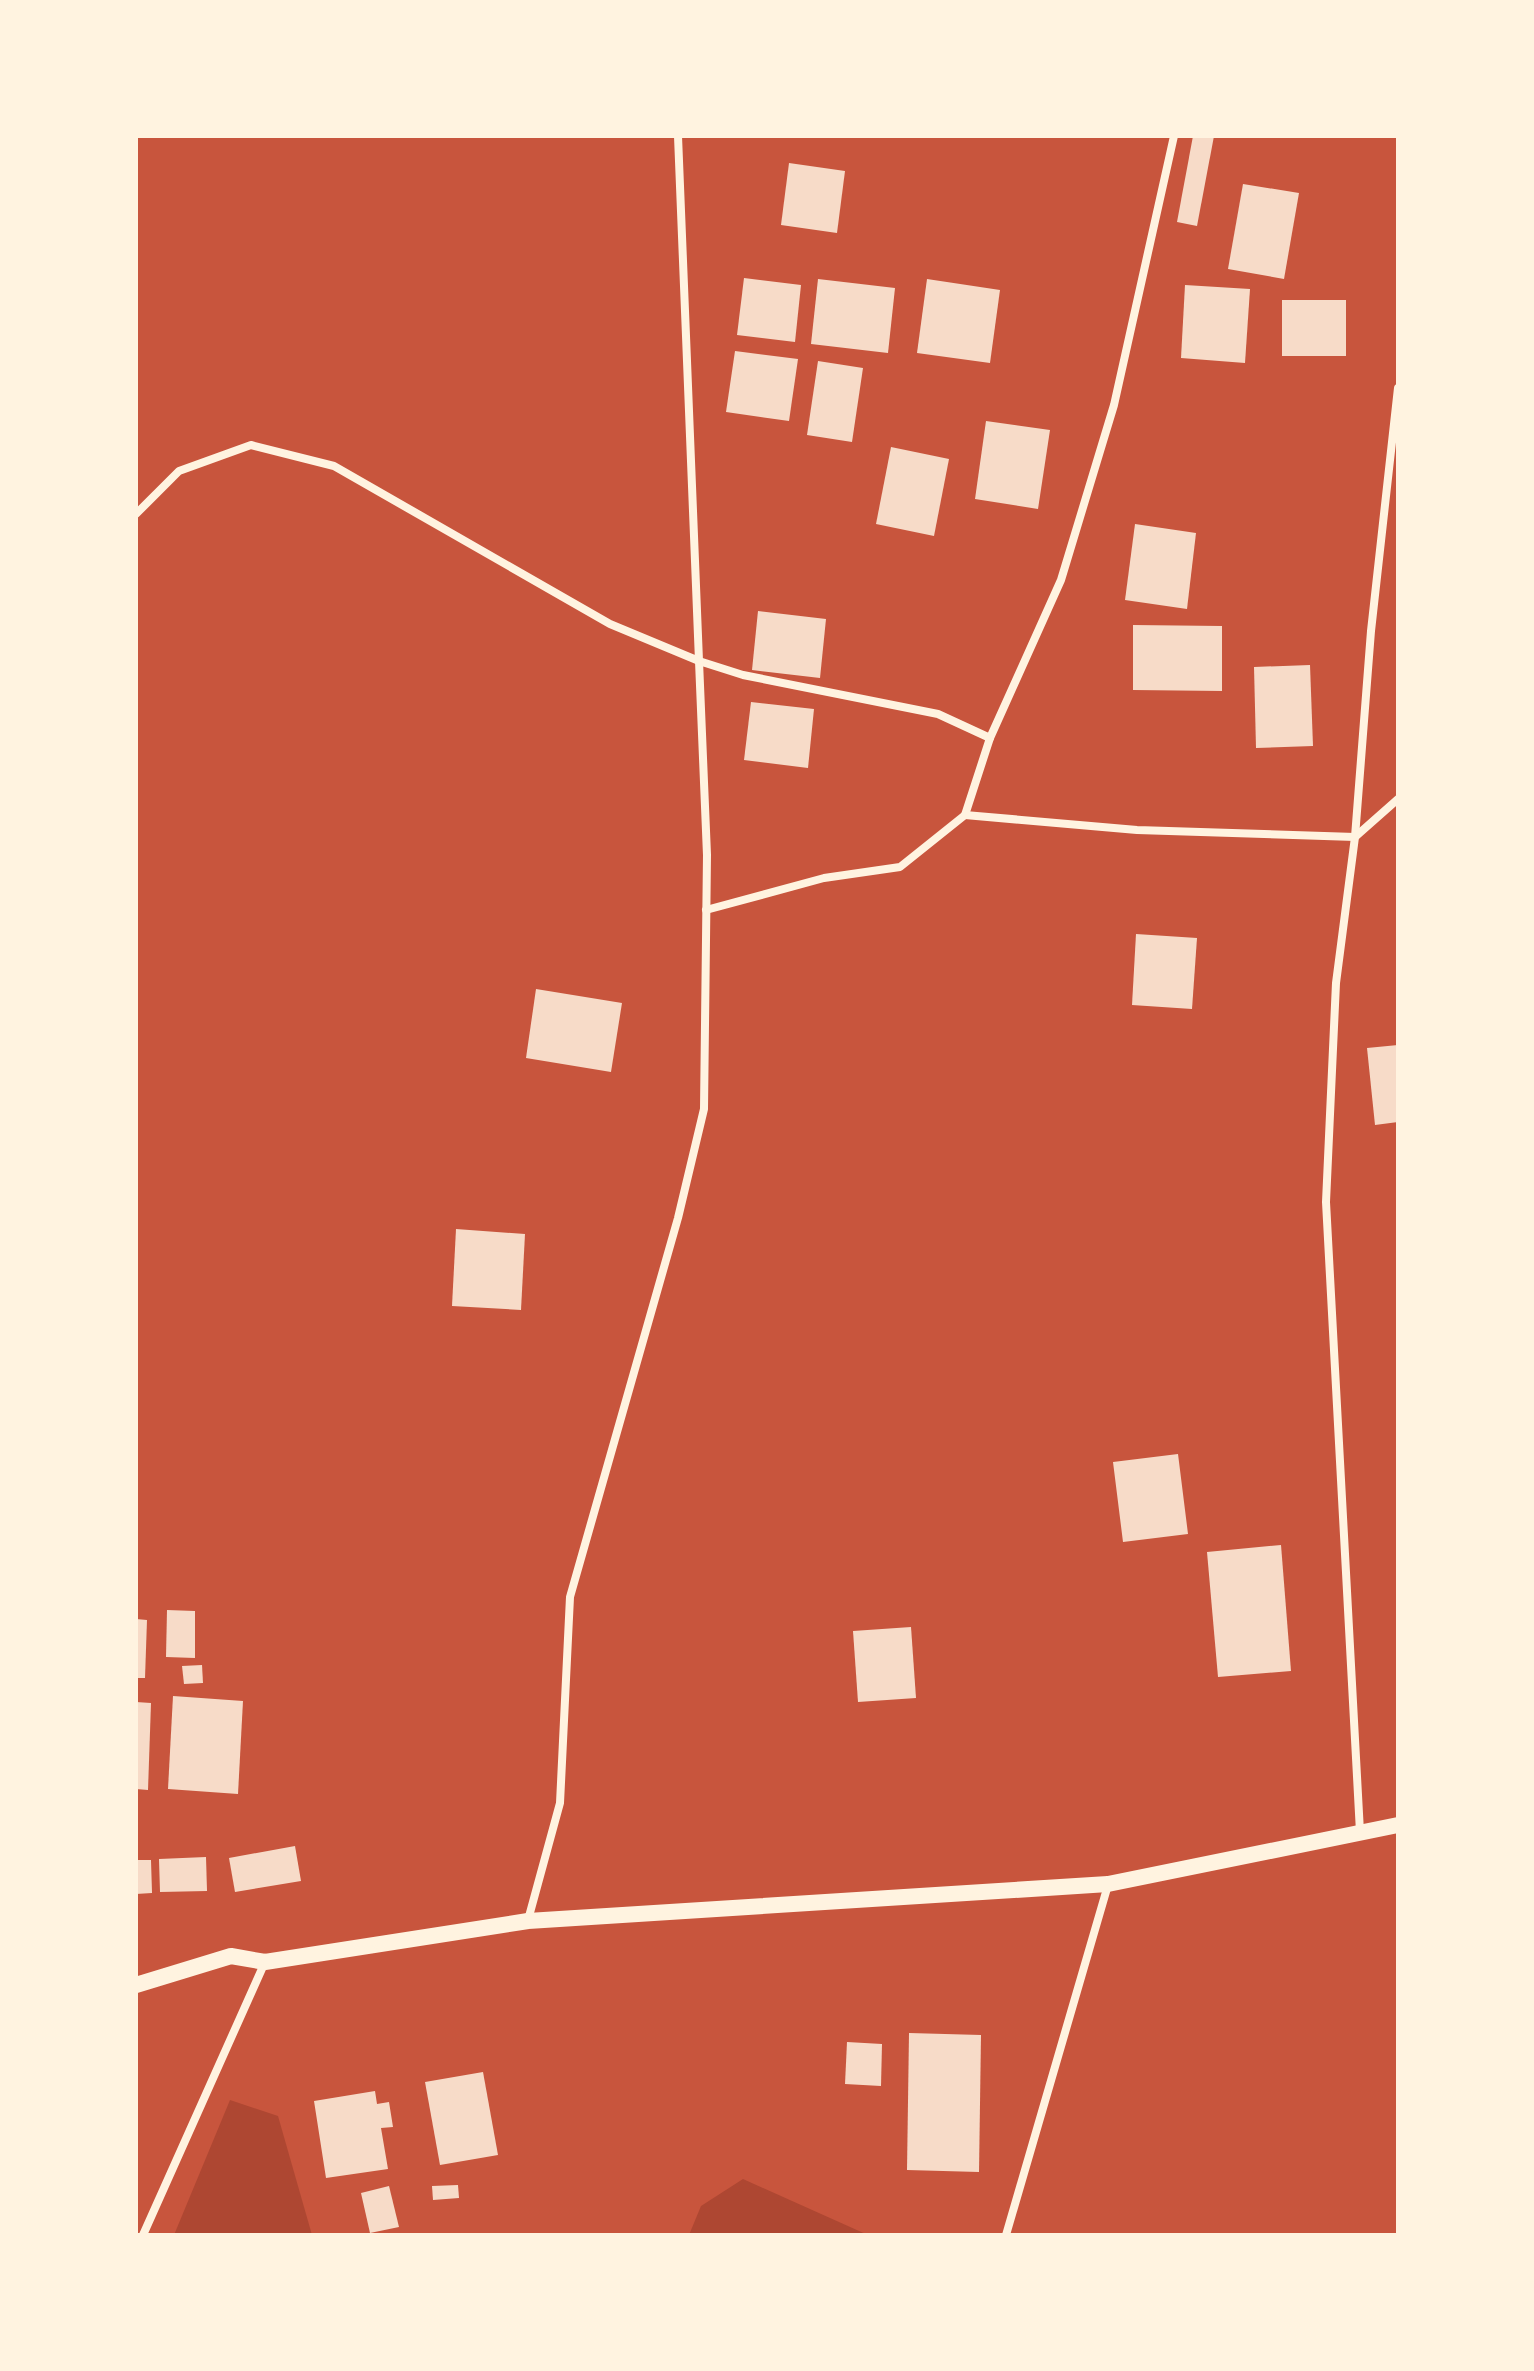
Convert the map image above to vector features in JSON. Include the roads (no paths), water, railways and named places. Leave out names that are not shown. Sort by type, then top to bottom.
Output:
[{"type":"main road","points":[[136,1985],[231,1956],[265,1962],[528,1921],[1108,1884],[1398,1825]]},
{"type":"street","points":[[528,1921],[560,1803],[570,1597],[678,1218],[704,1109],[706,910],[678,136]]},
{"type":"street","points":[[706,910],[824,878],[900,867],[965,815],[990,738],[1061,580],[1114,405],[1174,136]]},
{"type":"street","points":[[1360,1833],[1326,1202],[1336,983],[1355,837],[1371,631],[1398,388]]},
{"type":"street","points":[[136,514],[179,471],[251,445],[334,466],[610,624],[699,661],[743,675],[938,714],[990,738]]},
{"type":"street","points":[[965,815],[1137,830],[1355,837],[1398,799]]},
{"type":"street","points":[[1006,2235],[1108,1884]]},
{"type":"street","points":[[143,2235],[265,1962]]}]
